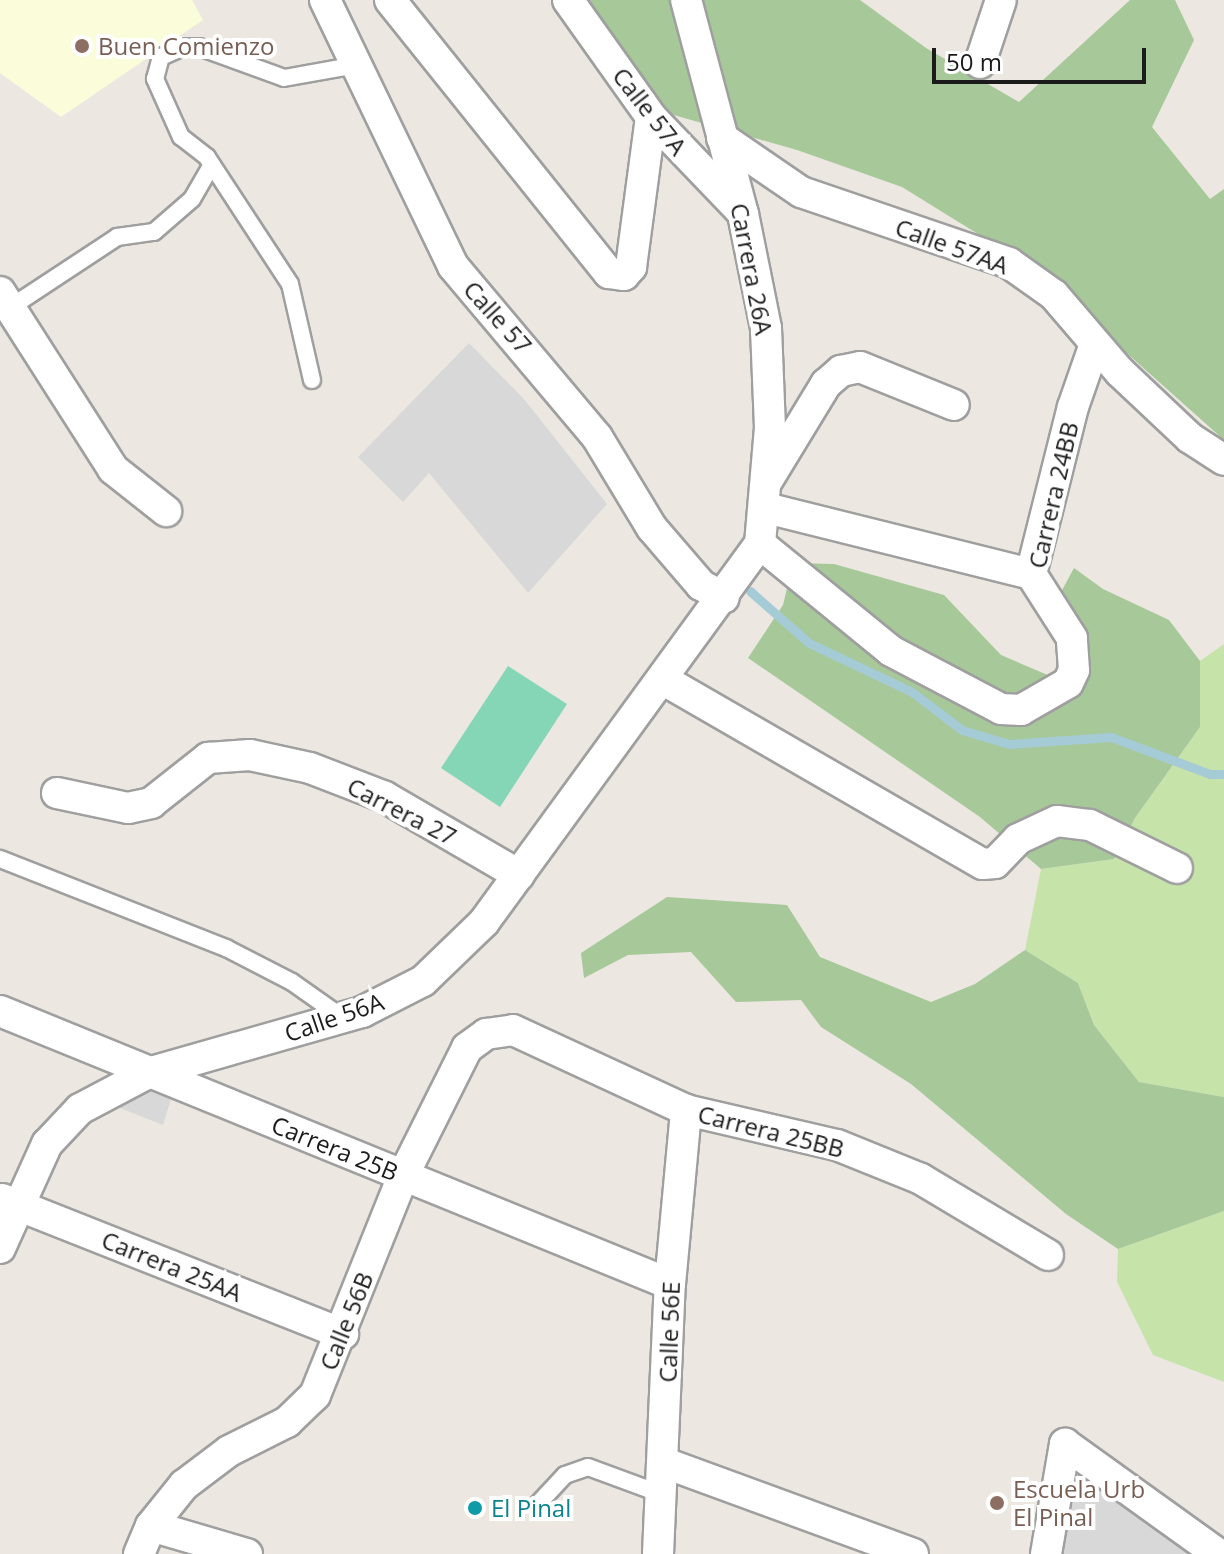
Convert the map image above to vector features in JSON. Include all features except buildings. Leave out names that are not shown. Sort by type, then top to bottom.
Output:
[{"type":"street","name":"Calle 57","points":[[325,0],[453,266],[597,437],[652,528],[701,585],[724,598]]},
{"type":"street","points":[[390,0],[591,255],[609,273],[624,275],[634,253],[651,117]]},
{"type":"street","name":"Calle 57A","points":[[568,0],[651,117],[743,214]]},
{"type":"street","name":"Carrera 26A","points":[[686,0],[743,214],[766,328],[766,495],[760,544],[724,598]]},
{"type":"street","points":[[980,63],[1001,0]]},
{"type":"street","name":"Calle 57AA","points":[[722,138],[801,192],[1009,263],[1054,295],[1095,344],[1190,438],[1224,460]]},
{"type":"street","points":[[5,299],[113,469],[166,511]]},
{"type":"street","name":"Carrera 24BB","points":[[760,544],[891,651],[1001,709],[1021,710],[1068,683],[1074,670],[1072,638],[1031,574],[1073,407],[1095,344]]},
{"type":"street","points":[[954,405],[860,367],[841,371],[826,384],[766,495],[1031,574]]},
{"type":"street","name":"Calle 56A","points":[[0,1248],[9,1202],[47,1144],[80,1109],[148,1073],[343,1018],[423,981],[484,922],[724,598]]},
{"type":"street","points":[[662,679],[983,864],[995,863],[1018,839],[1057,821],[1090,825],[1177,868]]},
{"type":"street","name":"Carrera 27","points":[[57,793],[128,808],[151,803],[208,758],[250,755],[310,768],[385,797],[519,875]]},
{"type":"street","name":"Carrera 25B","points":[[0,1011],[670,1284]]},
{"type":"street","name":"Carrera 25BB","points":[[486,1034],[513,1030],[686,1110],[851,1150],[934,1185],[1048,1255]]},
{"type":"street","name":"Calle 56B","points":[[139,1554],[151,1526],[184,1485],[229,1451],[287,1422],[315,1395],[343,1334],[403,1176],[467,1048],[486,1034]]},
{"type":"street","name":"Calle 56E","points":[[658,1554],[665,1463],[670,1284],[686,1110]]},
{"type":"street","name":"Carrera 25AA","points":[[9,1202],[343,1334]]},
{"type":"street","points":[[1046,1554],[1065,1444],[1218,1554]]},
{"type":"street","points":[[665,1463],[913,1554]]},
{"type":"street","points":[[151,1526],[247,1554]]},
{"type":"lane","points":[[312,380],[290,284],[212,165],[181,137],[155,79],[161,57],[199,47],[284,78],[356,65]]},
{"type":"lane","points":[[5,299],[117,237],[154,232],[192,199],[212,165]]},
{"type":"lane","points":[[0,859],[226,948],[292,982],[343,1018]]},
{"type":"lane","points":[[537,1505],[565,1475],[588,1467],[661,1494]]},
{"type":"shaded area","name":"Buen Comienzo","points":[[0,0],[192,0],[203,20],[61,117],[0,73]]},
{"type":"shaded area","points":[[571,0],[860,0],[926,48],[1019,102],[1130,0],[1175,0],[1194,40],[1152,127],[1210,199],[1224,189],[1224,440],[1028,265],[902,187],[797,150],[635,104]]},
{"type":"shaded area","points":[[469,343],[524,399],[607,504],[528,593],[429,473],[403,502],[358,457]]},
{"type":"shaded area","points":[[793,563],[834,564],[944,595],[1001,655],[1057,679],[1054,605],[1074,568],[1103,589],[1169,620],[1200,661],[1200,727],[1135,818],[1114,859],[1041,869],[980,817],[748,658],[783,605]]},
{"type":"shaded area","points":[[667,897],[787,905],[820,957],[931,1002],[975,984],[1025,950],[1078,983],[1094,1025],[1139,1082],[1224,1097],[1224,1211],[1118,1249],[1066,1214],[911,1084],[821,1027],[801,1000],[736,1002],[691,952],[628,955],[584,978],[581,953]]},
{"type":"shaded area","points":[[147,1088],[171,1099],[163,1125],[120,1108]]},
{"type":"shaded area","points":[[1070,1453],[1213,1554],[1054,1554]]},
{"type":"green space","points":[[1224,644],[1224,1097],[1139,1082],[1094,1025],[1078,983],[1025,950],[1041,869],[1114,859],[1135,818],[1200,727],[1200,661]]},
{"type":"green space","points":[[508,666],[567,704],[500,807],[441,768]]},
{"type":"green space","points":[[1224,1211],[1224,1382],[1153,1355],[1117,1282],[1118,1249]]},
{"type":"waterway","points":[[750,591],[809,643],[912,692],[962,730],[1009,744],[1111,737],[1210,774],[1224,774]]},
{"type":"place","name":"Buen Comienzo","points":[[82,46]]},
{"type":"place","name":"Escuela Urb El Pinal","points":[[997,1503]]},
{"type":"place","name":"El Pinal","points":[[475,1508]]}]
